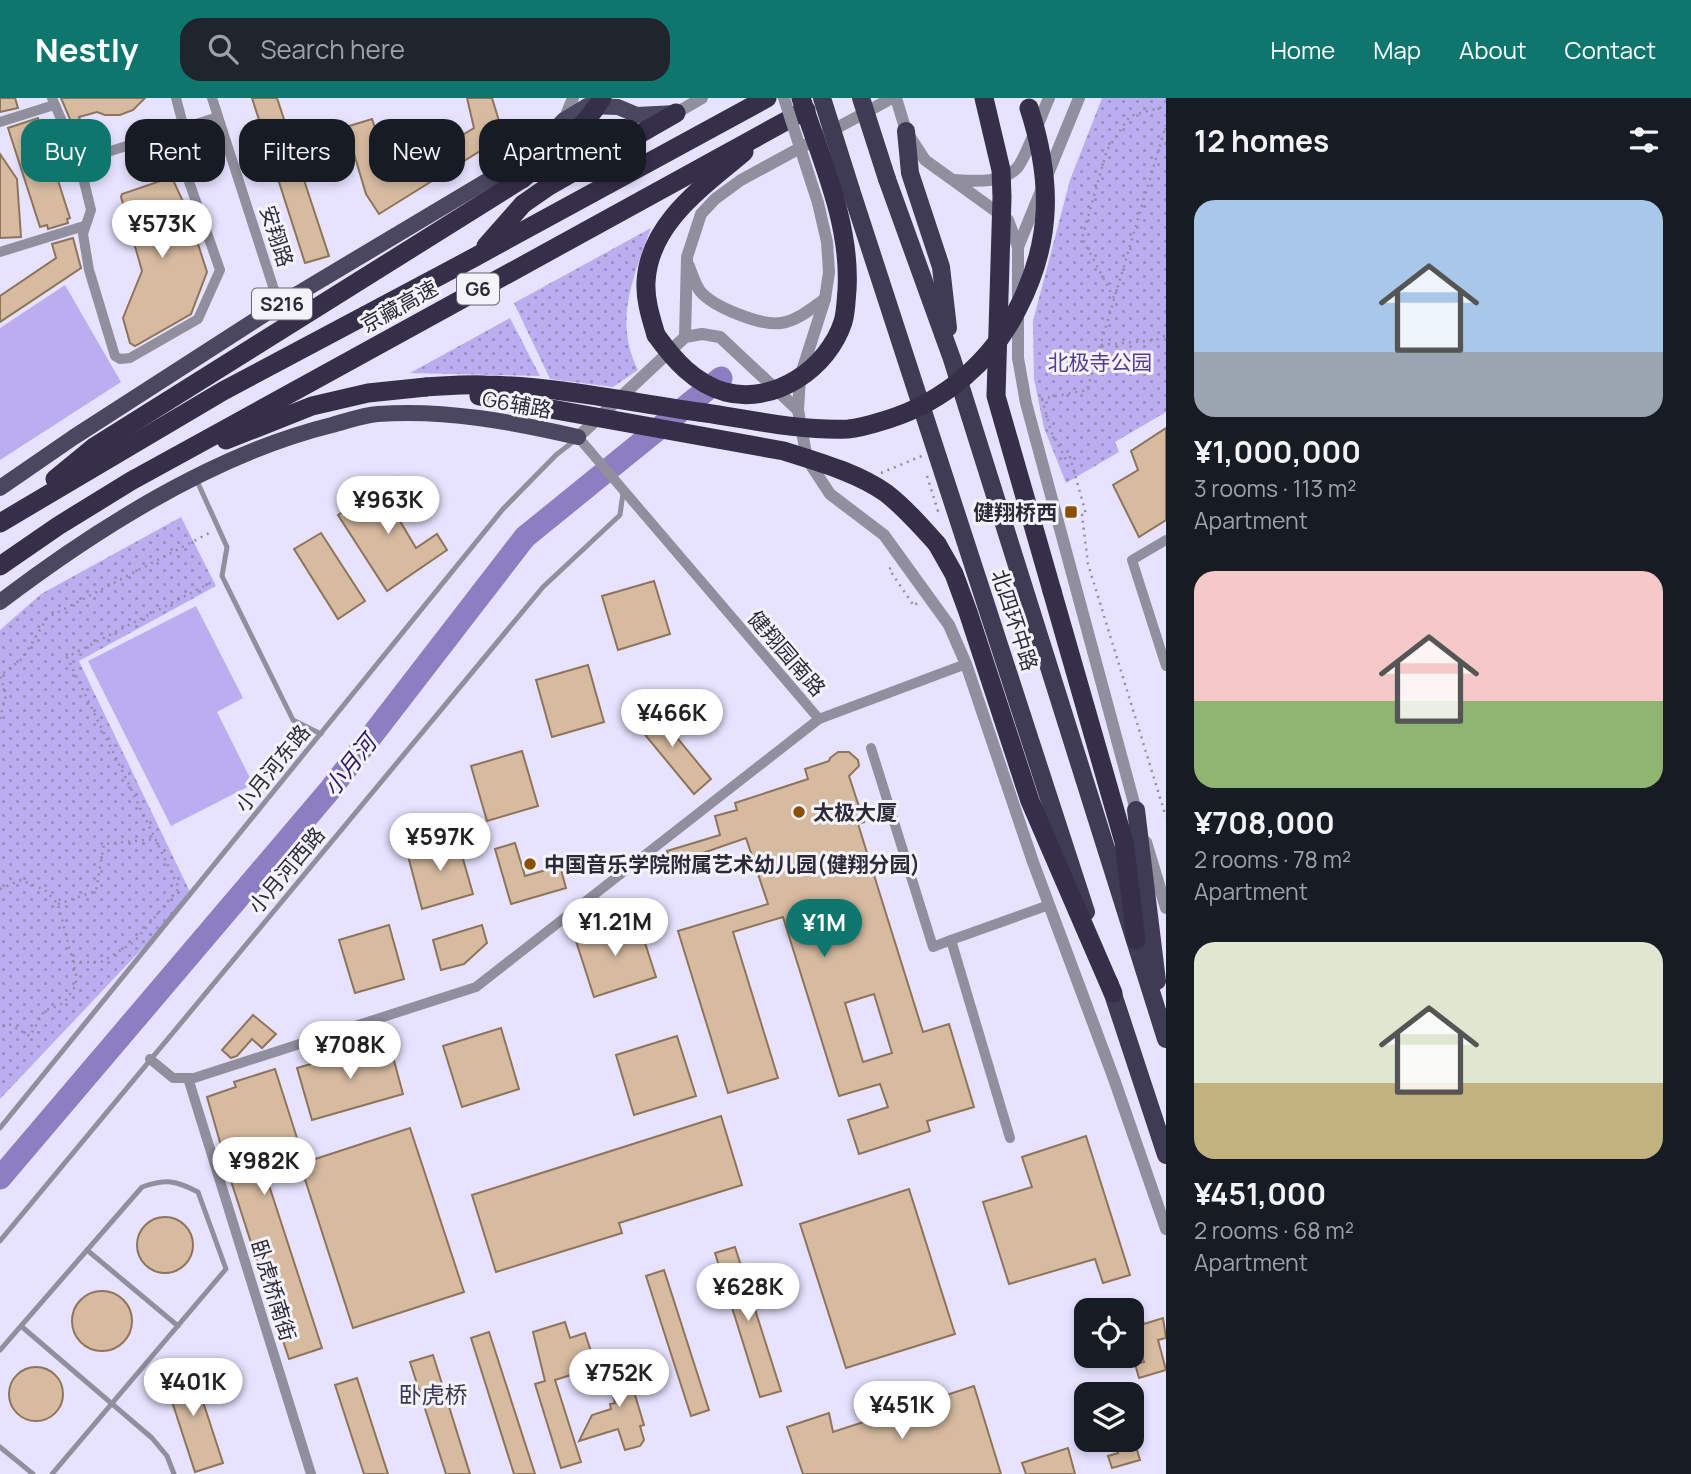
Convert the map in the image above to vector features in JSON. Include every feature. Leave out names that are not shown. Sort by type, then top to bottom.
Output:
[{"type":"highway","name":"京藏高速","points":[[5,520],[223,391],[767,98]]},
{"type":"highway","points":[[775,126],[679,210],[662,230],[650,256],[646,282],[648,309],[656,335],[675,361],[697,378],[726,392],[757,394],[787,386],[815,367],[833,344],[844,320],[848,259],[844,233],[802,98]]},
{"type":"highway","name":"京藏高速","points":[[0,566],[131,481],[825,98]]},
{"type":"highway","name":"北四环中路","points":[[825,98],[851,190],[1166,1156]]},
{"type":"highway","name":"北四环中路","points":[[861,98],[887,179],[952,359],[1165,1034]]},
{"type":"highway","points":[[984,98],[1001,170],[1003,197],[996,396],[1124,842],[1136,940]]},
{"type":"highway","points":[[131,481],[312,406],[368,393],[426,387],[485,385],[550,390],[821,428],[849,429],[876,423],[916,408],[936,398],[964,377],[988,353],[1012,321],[1036,270],[1044,235],[1046,199],[1038,137],[1025,98]]},
{"type":"highway","points":[[5,520],[94,447],[522,179],[564,144],[593,113],[611,101]]},
{"type":"highway","points":[[475,257],[523,204],[676,113]]},
{"type":"highway","points":[[906,131],[910,173],[941,267],[952,359]]},
{"type":"highway","points":[[426,387],[784,451],[822,463],[884,492],[912,515],[937,544],[954,574],[1030,801],[1113,993]]},
{"type":"highway","points":[[0,577],[58,526]]},
{"type":"highway","points":[[1136,810],[1165,1034]]},
{"type":"main road","name":"S216","points":[[566,119],[587,106],[611,101],[637,115],[676,113]]},
{"type":"main road","name":"S216","points":[[0,488],[279,305],[485,182]]},
{"type":"main road","name":"G6辅路","points":[[0,602],[102,531],[195,478],[237,457],[299,433],[374,414],[431,412],[539,428],[578,437]]},
{"type":"street","points":[[176,98],[182,119]]},
{"type":"street","name":"安翔路","points":[[212,98],[279,305]]},
{"type":"street","points":[[564,119],[573,98]]},
{"type":"street","points":[[676,113],[702,98]]},
{"type":"street","points":[[784,98],[818,203],[827,242],[829,272],[825,299],[800,376],[798,410],[807,458],[830,494],[884,535],[949,625],[966,664],[1049,905],[1166,1229]]},
{"type":"street","points":[[685,338],[687,257],[701,214],[715,199],[741,180],[894,98],[906,131],[925,160],[1008,220],[1018,247],[1018,358],[1026,403],[1136,810],[1166,908]]},
{"type":"street","points":[[953,180],[981,181],[1002,177],[1018,168],[1049,98]]},
{"type":"street","points":[[1018,247],[1079,98]]},
{"type":"street","points":[[0,122],[53,101],[61,119]]},
{"type":"street","points":[[212,119],[218,117]]},
{"type":"street","points":[[84,182],[92,211],[83,234],[89,270],[115,356],[120,359],[130,358],[198,319],[220,270],[189,182]]},
{"type":"street","points":[[0,252],[84,226]]},
{"type":"street","points":[[687,257],[701,292],[713,301],[767,324],[784,323],[825,299]]},
{"type":"street","points":[[578,437],[685,338],[702,334],[720,337],[798,410]]},
{"type":"street","name":"健翔园南路","points":[[578,437],[819,719],[966,664]]},
{"type":"street","points":[[1166,540],[1132,560],[1166,666]]},
{"type":"street","points":[[150,1059],[173,1079],[188,1078],[476,987],[819,719]]},
{"type":"street","points":[[870,748],[933,947],[1049,905]]},
{"type":"street","points":[[951,940],[1010,1138]]},
{"type":"street","name":"卧虎桥南街","points":[[188,1078],[311,1474]]},
{"type":"lane","name":"小月河东路","points":[[0,1128],[503,509],[556,455],[578,437]]},
{"type":"lane","points":[[195,478],[227,547],[222,576],[293,720],[321,734]]},
{"type":"lane","name":"小月河西路","points":[[0,1241],[543,587],[620,514],[623,492]]},
{"type":"lane","points":[[0,1350],[142,1187],[160,1182],[178,1182],[198,1192],[226,1269],[52,1474]]},
{"type":"lane","points":[[88,1250],[178,1326]]},
{"type":"lane","points":[[21,1326],[152,1438],[167,1456],[174,1474]]},
{"type":"lane","points":[[0,1447],[33,1474]]},
{"type":"path","points":[[1115,299],[1082,238],[1107,150],[1130,116],[1166,106]]},
{"type":"path","points":[[1166,125],[1087,390],[1042,399],[1051,430],[1066,460],[1070,457],[1086,514],[1082,515],[1088,564],[1166,817]]},
{"type":"path","points":[[1101,345],[1156,340],[1166,335]]},
{"type":"path","points":[[0,719],[6,694],[0,676],[23,658],[47,618],[219,528]]},
{"type":"path","points":[[893,566],[889,569],[914,606],[918,601]]},
{"type":"path","points":[[73,962],[101,962],[134,942],[179,888],[67,657],[222,576]]},
{"type":"path","points":[[58,904],[96,891],[104,844],[155,839]]},
{"type":"path","points":[[0,889],[21,880],[45,890],[58,904],[76,985],[64,1003],[44,1011],[30,1035],[9,1024],[0,1028]]},
{"type":"green space","name":"北极寺公园","points":[[1102,98],[1166,98],[1166,412],[1115,442],[1119,452],[1066,483],[1044,428],[1034,379],[1033,321],[1070,180]]},
{"type":"green space","points":[[651,228],[633,281],[627,316],[627,333],[638,370],[613,387],[550,379],[514,303]]},
{"type":"green space","points":[[65,285],[121,382],[0,460],[0,328]]},
{"type":"green space","points":[[510,318],[540,376],[410,373]]},
{"type":"green space","points":[[181,517],[216,586],[79,661],[192,896],[0,1099],[0,630],[41,594]]},
{"type":"green space","points":[[196,606],[243,698],[217,712],[253,784],[171,826],[88,661]]},
{"type":"building","points":[[0,98],[15,98],[18,108],[0,112]]},
{"type":"building","points":[[61,98],[145,98],[133,110],[120,115],[97,112],[79,117],[80,119],[70,119]]},
{"type":"building","points":[[252,98],[277,98],[284,119],[259,119]]},
{"type":"building","points":[[467,98],[492,98],[498,119],[479,119],[479,152],[465,160],[465,133],[474,128]]},
{"type":"building","points":[[369,120],[369,182],[430,182],[379,214],[366,194],[355,157],[355,124]]},
{"type":"building","points":[[21,124],[21,168],[8,128]]},
{"type":"building","points":[[0,154],[17,179],[21,237],[0,238]]},
{"type":"building","points":[[25,182],[58,182],[70,218],[67,219],[68,223],[48,229],[47,225],[40,227]]},
{"type":"building","points":[[157,182],[174,182],[187,210],[207,272],[191,314],[135,346],[130,343],[123,318],[142,271],[122,194]]},
{"type":"building","points":[[279,182],[305,182],[329,256],[305,263]]},
{"type":"building","points":[[73,238],[81,268],[0,322],[0,296],[56,258],[52,244]]},
{"type":"building","points":[[1166,428],[1166,520],[1139,537],[1113,485],[1138,470],[1131,451]]},
{"type":"building","points":[[398,477],[410,496],[391,506],[416,548],[437,534],[447,550],[387,591],[338,515]]},
{"type":"building","points":[[321,533],[365,601],[338,619],[294,549]]},
{"type":"building","points":[[654,581],[670,634],[618,650],[602,596]]},
{"type":"building","points":[[588,665],[604,722],[552,737],[536,680]]},
{"type":"building","points":[[650,705],[711,779],[694,794],[632,719]]},
{"type":"building","points":[[522,751],[538,806],[487,821],[471,766]]},
{"type":"building","points":[[838,752],[849,752],[858,760],[859,766],[849,776],[864,822],[858,824],[923,1032],[949,1024],[974,1107],[927,1121],[930,1131],[859,1154],[848,1120],[888,1107],[880,1084],[839,1096],[783,917],[733,932],[778,1078],[728,1093],[678,931],[768,904],[746,838],[671,864],[667,851],[720,835],[715,816],[737,810],[735,803],[808,779],[805,769],[829,761]],"holes":[[[874,994],[892,1053],[863,1062],[845,1003]]]},
{"type":"building","points":[[457,838],[473,894],[422,909],[407,852]]},
{"type":"building","points":[[515,843],[525,876],[560,866],[566,888],[511,904],[495,849]]},
{"type":"building","points":[[637,918],[656,977],[594,997],[575,938]]},
{"type":"building","points":[[389,925],[404,979],[355,993],[339,940]]},
{"type":"building","points":[[482,925],[487,943],[464,964],[441,970],[433,940]]},
{"type":"building","points":[[253,1015],[276,1034],[262,1048],[252,1039],[237,1056],[231,1058],[222,1050]]},
{"type":"building","points":[[501,1028],[519,1089],[462,1107],[443,1046]]},
{"type":"building","points":[[677,1036],[696,1096],[634,1115],[616,1055]]},
{"type":"building","points":[[389,1042],[403,1094],[312,1120],[297,1068]]},
{"type":"building","points":[[275,1069],[297,1138],[251,1153],[258,1176],[265,1173],[322,1348],[289,1359],[232,1184],[207,1097],[236,1087],[234,1082]]},
{"type":"building","points":[[721,1116],[742,1185],[619,1223],[622,1233],[496,1272],[472,1195]]},
{"type":"building","points":[[410,1128],[464,1292],[353,1328],[300,1164]]},
{"type":"building","points":[[1086,1136],[1130,1275],[1103,1283],[1095,1259],[1009,1284],[983,1202],[1032,1187],[1022,1157]]},
{"type":"building","points":[[909,1189],[955,1334],[846,1368],[800,1224]]},
{"type":"building","points":[[165,1217],[176,1219],[185,1225],[191,1234],[191,1256],[185,1265],[176,1271],[165,1273],[154,1271],[145,1265],[139,1256],[137,1245],[139,1234],[145,1225],[154,1219]]},
{"type":"building","points":[[735,1247],[781,1391],[760,1397],[715,1253]]},
{"type":"building","points":[[664,1270],[709,1410],[691,1416],[646,1276]]},
{"type":"building","points":[[102,1291],[119,1296],[127,1304],[132,1321],[127,1338],[119,1346],[102,1351],[85,1346],[77,1338],[72,1321],[77,1304],[85,1296]]},
{"type":"building","points":[[1163,1318],[1166,1338],[1158,1340],[1166,1370],[1139,1378],[1136,1368],[1144,1368],[1144,1324]]},
{"type":"building","points":[[565,1322],[570,1338],[585,1333],[596,1367],[555,1380],[581,1462],[561,1468],[535,1384],[545,1381],[533,1332]]},
{"type":"building","points":[[489,1332],[535,1474],[514,1474],[471,1338]]},
{"type":"building","points":[[433,1355],[470,1474],[446,1474],[410,1362]]},
{"type":"building","points":[[624,1358],[644,1425],[640,1426],[644,1440],[640,1446],[625,1450],[618,1429],[579,1441],[592,1415],[611,1409],[610,1404],[615,1403],[603,1364]]},
{"type":"building","points":[[191,1365],[223,1463],[195,1472],[163,1374]]},
{"type":"building","points":[[41,1367],[51,1371],[59,1379],[63,1394],[59,1409],[51,1417],[31,1421],[21,1417],[13,1409],[9,1389],[13,1379],[21,1371]]},
{"type":"building","points":[[357,1378],[388,1474],[364,1474],[335,1385]]},
{"type":"building","points":[[974,1386],[1001,1474],[803,1474],[787,1427],[829,1413],[833,1432]]},
{"type":"building","points":[[1068,1448],[1075,1474],[1026,1474],[1022,1463]]},
{"type":"building","points":[[1138,1452],[1140,1460],[1112,1468],[1108,1456]]},
{"type":"waterway","name":"小月河","points":[[0,1178],[329,791],[525,537],[721,378]]},
{"type":"place","name":"健翔桥西","points":[[1071,512]]},
{"type":"place","name":"太极大厦","points":[[799,812]]},
{"type":"place","name":"中国音乐学院附属艺术幼儿园(健翔分园)","points":[[530,864]]},
{"type":"district","name":"卧虎桥","points":[[433,1394]]}]
